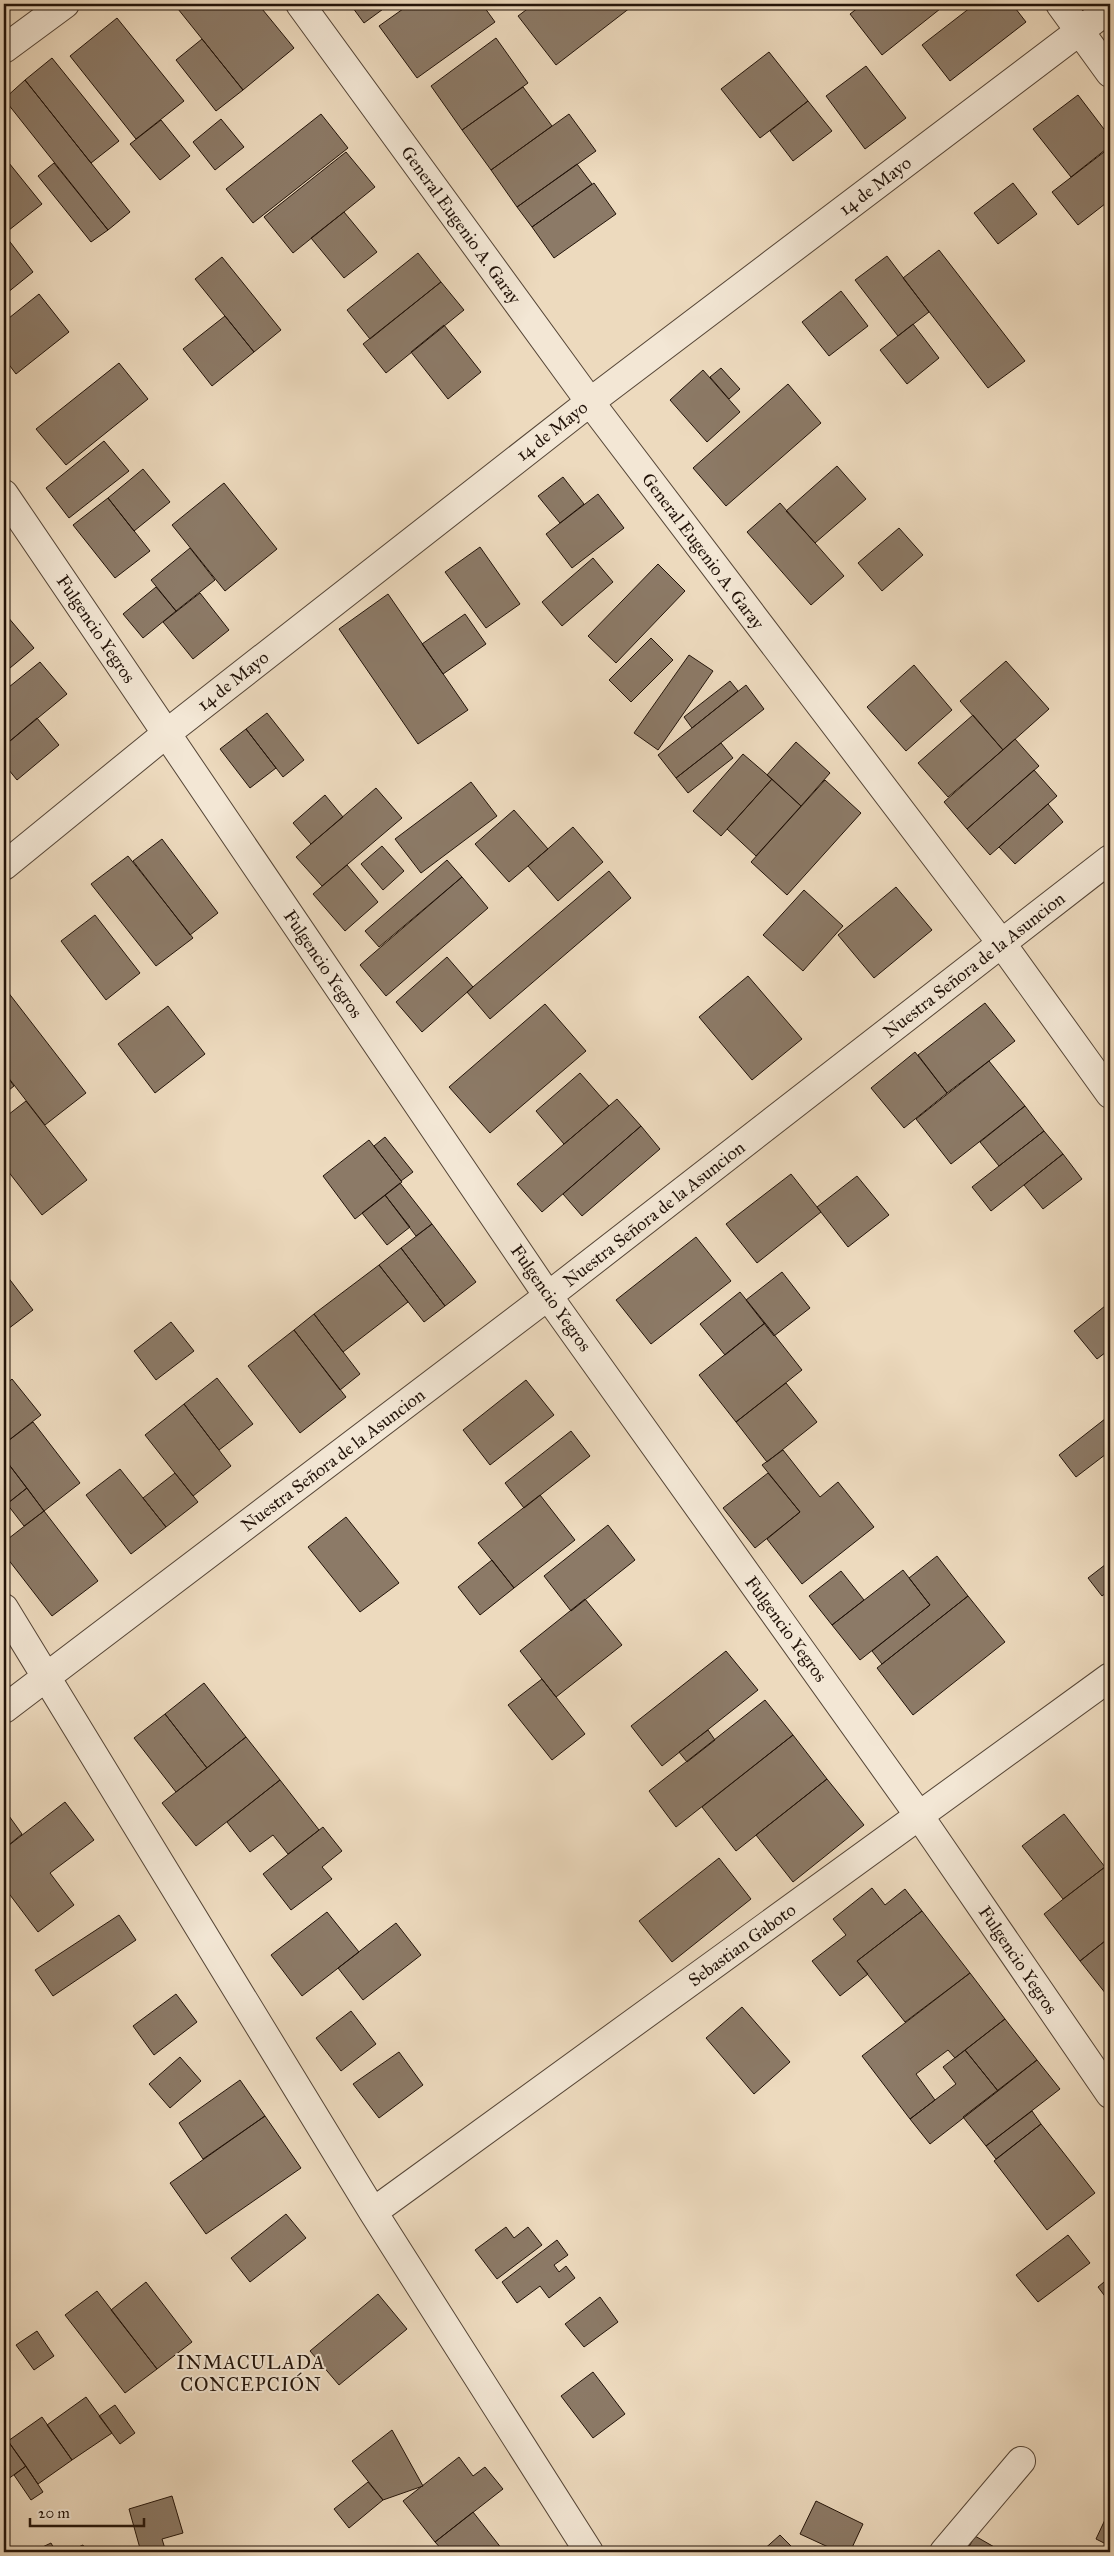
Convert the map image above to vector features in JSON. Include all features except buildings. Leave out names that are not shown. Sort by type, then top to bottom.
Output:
[{"type":"street","points":[[4,49],[65,4]]},
{"type":"street","name":"General Eugenio A. Garay","points":[[300,4],[590,402],[1002,944],[1110,1094]]},
{"type":"street","points":[[1060,4],[1110,73]]},
{"type":"street","name":"14 de Mayo","points":[[4,866],[166,733],[590,402],[1110,8]]},
{"type":"street","name":"Fulgencio Yegros","points":[[4,494],[548,1296],[920,1817],[1110,2094]]},
{"type":"street","name":"Nuestra Señora de la Asuncion","points":[[4,1709],[548,1296],[1110,860]]},
{"type":"street","points":[[4,1608],[373,2212],[589,2552]]},
{"type":"street","name":"Sebastian Gaboto","points":[[373,2212],[920,1817],[1110,1677]]},
{"type":"street","points":[[944,2552],[1021,2461]]},
{"type":"district","name":"INMACULADA CONCEPCIÓN","points":[[251,2373]]}]
